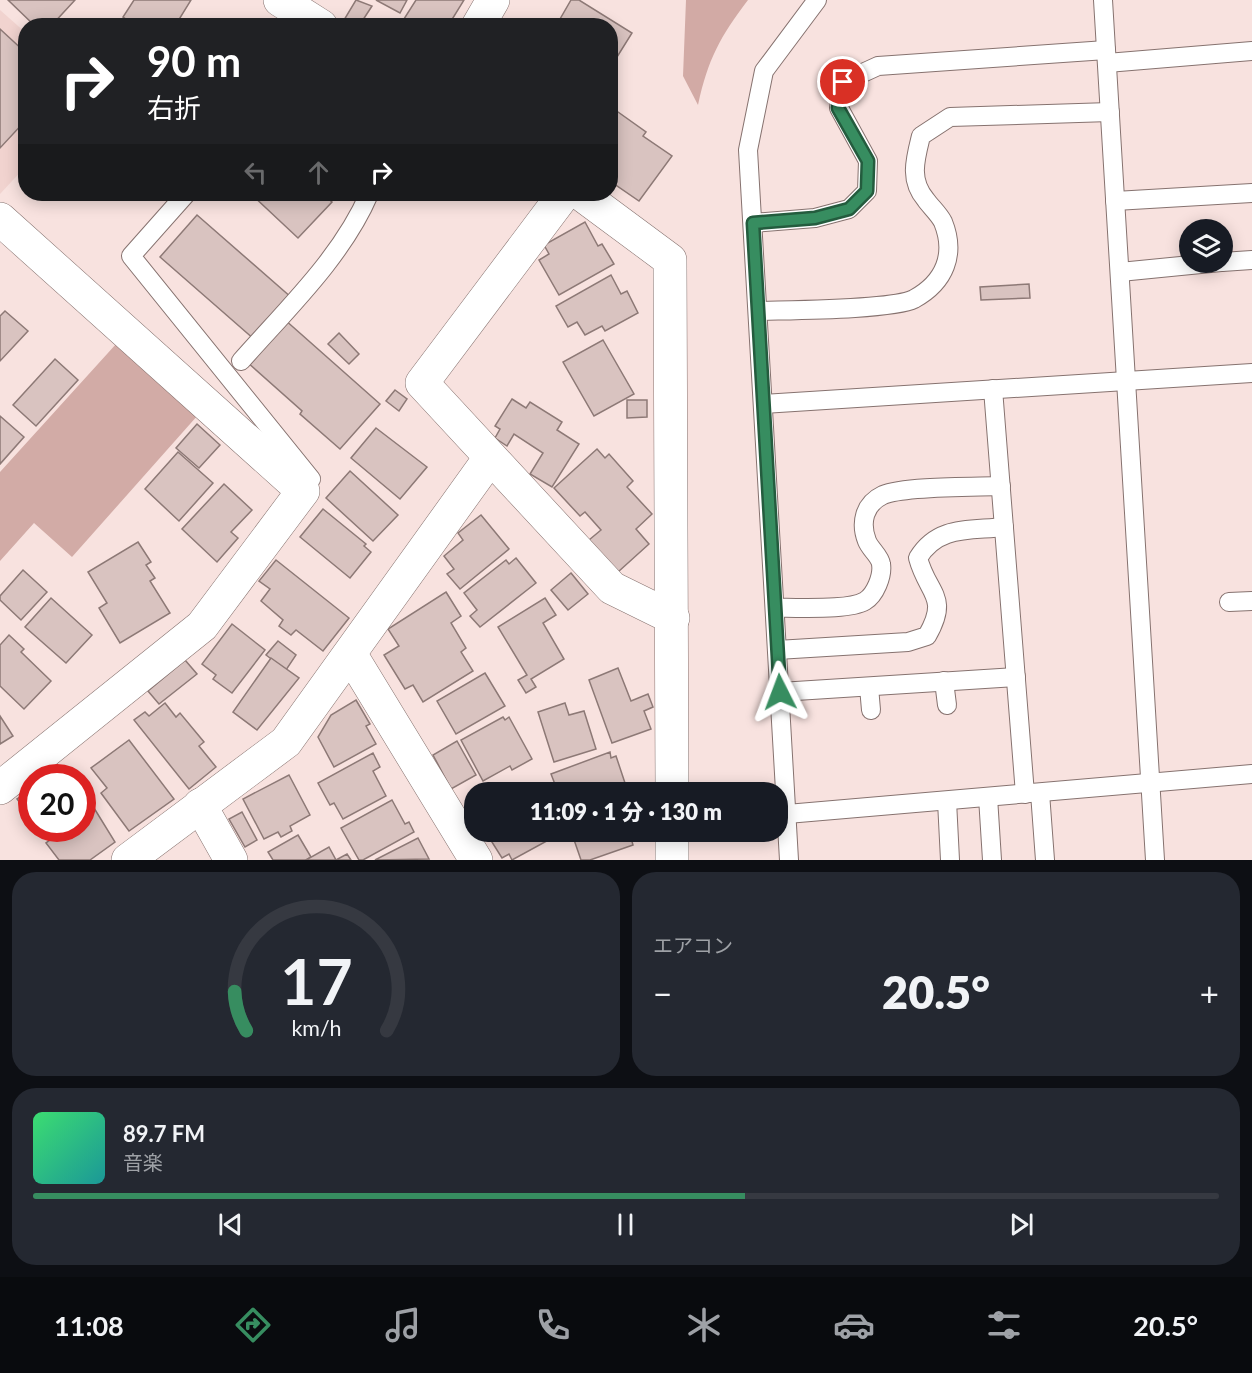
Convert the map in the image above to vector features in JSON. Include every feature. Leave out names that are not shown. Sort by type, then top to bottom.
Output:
[{"type":"street","points":[[280,0],[308,18]]},
{"type":"street","points":[[483,18],[494,0]]},
{"type":"street","points":[[559,201],[422,382],[612,588],[673,618]]},
{"type":"street","points":[[591,201],[670,260],[672,782]]},
{"type":"street","points":[[0,219],[207,397],[303,491],[202,626],[0,788]]},
{"type":"street","points":[[128,860],[286,742],[351,655],[490,458]]},
{"type":"street","points":[[351,655],[477,860]]},
{"type":"street","points":[[200,805],[231,860]]},
{"type":"street","points":[[672,842],[672,860]]},
{"type":"lane","points":[[785,782],[748,150],[764,71],[817,0]]},
{"type":"lane","points":[[1103,0],[1155,860]]},
{"type":"lane","points":[[753,223],[815,218],[849,209],[867,191],[868,161],[838,108],[843,82],[878,66],[1252,51]]},
{"type":"lane","points":[[758,311],[893,303],[913,299],[939,279],[951,251],[942,220],[916,188],[914,165],[921,136],[950,117],[1110,112]]},
{"type":"lane","points":[[1115,201],[1252,193]]},
{"type":"lane","points":[[180,201],[131,256],[311,479],[303,491]]},
{"type":"lane","points":[[241,361],[318,272],[357,220],[366,201]]},
{"type":"lane","points":[[1233,261],[1252,260]]},
{"type":"lane","points":[[1120,272],[1179,266]]},
{"type":"lane","points":[[763,404],[1252,373]]},
{"type":"lane","points":[[993,389],[1016,676],[1032,793],[1045,860]]},
{"type":"lane","points":[[775,608],[839,607],[866,600],[879,584],[881,564],[867,542],[862,521],[867,509],[882,496],[898,492],[1001,486]]},
{"type":"lane","points":[[777,650],[908,642],[927,636],[938,618],[938,598],[923,576],[918,558],[927,543],[950,531],[1004,527]]},
{"type":"lane","points":[[1229,602],[1252,601]]},
{"type":"lane","points":[[780,692],[1016,676]]},
{"type":"lane","points":[[944,681],[946,705]]},
{"type":"lane","points":[[869,687],[871,710]]},
{"type":"lane","points":[[788,814],[1252,774]]},
{"type":"lane","points":[[988,797],[992,860]]},
{"type":"lane","points":[[947,801],[950,860]]},
{"type":"lane","points":[[788,837],[789,860]]},
{"type":"shaded area","points":[[686,0],[748,0],[716,49],[706,74],[698,105],[683,76]]},
{"type":"shaded area","points":[[0,10],[18,26],[18,175],[0,194]]},
{"type":"shaded area","points":[[117,343],[198,415],[72,557],[34,523],[0,561],[0,472]]},
{"type":"building","points":[[8,0],[75,0],[58,18],[27,18]]},
{"type":"building","points":[[134,0],[191,0],[180,18],[123,17]]},
{"type":"building","points":[[356,0],[372,6],[364,18],[345,18]]},
{"type":"building","points":[[376,0],[407,0],[400,13]]},
{"type":"building","points":[[416,0],[464,0],[453,18],[405,18]]},
{"type":"building","points":[[571,0],[579,0],[608,18],[561,18]]},
{"type":"building","points":[[618,24],[632,33],[618,55]]},
{"type":"building","points":[[0,29],[18,46],[18,129],[0,148]]},
{"type":"building","points":[[618,112],[646,132],[643,136],[672,156],[639,201],[618,187]]},
{"type":"building","points":[[258,201],[332,202],[298,238]]},
{"type":"building","points":[[197,215],[292,298],[255,340],[160,257]]},
{"type":"building","points":[[585,222],[598,246],[602,244],[614,264],[559,295],[539,260],[549,254],[544,245]]},
{"type":"building","points":[[611,275],[621,294],[627,291],[638,313],[605,331],[602,326],[585,335],[577,322],[568,327],[556,306]]},
{"type":"building","points":[[1029,284],[1030,298],[981,300],[980,287]]},
{"type":"building","points":[[5,311],[28,331],[0,361],[0,316]]},
{"type":"building","points":[[284,319],[380,404],[340,449],[246,361]]},
{"type":"building","points":[[339,333],[359,354],[349,364],[328,344]]},
{"type":"building","points":[[603,340],[634,394],[594,416],[563,362]]},
{"type":"building","points":[[55,359],[78,380],[36,426],[13,405]]},
{"type":"building","points":[[395,390],[407,399],[399,411],[386,401]]},
{"type":"building","points":[[512,399],[526,408],[530,402],[562,422],[557,430],[579,444],[552,487],[530,474],[543,453],[514,434],[507,446],[495,438],[500,429],[495,426]]},
{"type":"building","points":[[627,400],[647,400],[647,417],[627,418]]},
{"type":"building","points":[[0,416],[24,437],[0,464]]},
{"type":"building","points":[[197,424],[220,445],[199,468],[176,448]]},
{"type":"building","points":[[376,428],[427,467],[400,499],[351,458]]},
{"type":"building","points":[[597,449],[605,458],[609,454],[633,481],[627,487],[652,514],[636,529],[649,544],[618,572],[589,540],[601,530],[585,512],[580,516],[554,488]]},
{"type":"building","points":[[178,452],[213,483],[179,521],[145,489]]},
{"type":"building","points":[[350,471],[398,515],[373,541],[326,498]]},
{"type":"building","points":[[224,484],[252,510],[231,532],[238,538],[217,562],[182,529]]},
{"type":"building","points":[[323,509],[366,544],[364,546],[371,552],[350,578],[300,537]]},
{"type":"building","points":[[481,515],[509,549],[460,589],[447,574],[454,569],[444,556],[463,540],[458,533]]},
{"type":"building","points":[[138,542],[151,562],[146,565],[155,578],[150,581],[170,613],[120,643],[99,608],[107,603],[88,572]]},
{"type":"building","points":[[516,558],[536,583],[480,627],[470,616],[477,610],[464,593],[506,560],[509,564]]},
{"type":"building","points":[[276,560],[349,618],[323,651],[296,630],[291,635],[279,626],[283,620],[261,601],[270,589],[259,581]]},
{"type":"building","points":[[23,570],[47,592],[21,620],[0,600],[0,596]]},
{"type":"building","points":[[571,573],[588,594],[568,610],[551,590]]},
{"type":"building","points":[[446,592],[461,616],[451,623],[466,648],[461,652],[473,671],[423,702],[413,685],[405,689],[384,655],[399,646],[388,629]]},
{"type":"building","points":[[51,598],[92,635],[66,663],[25,627]]},
{"type":"building","points":[[545,598],[556,615],[543,623],[564,659],[531,679],[536,687],[526,693],[518,680],[527,675],[498,627]]},
{"type":"building","points":[[232,624],[265,650],[232,693],[213,679],[216,675],[202,664]]},
{"type":"building","points":[[9,635],[24,649],[21,652],[51,681],[24,709],[0,686],[0,645]]},
{"type":"building","points":[[278,641],[296,655],[286,670],[266,655]]},
{"type":"building","points":[[271,658],[299,678],[257,730],[233,712]]},
{"type":"building","points":[[185,660],[197,674],[159,704],[148,691]]},
{"type":"building","points":[[618,668],[631,701],[648,694],[653,707],[644,711],[651,729],[612,743],[589,680]]},
{"type":"building","points":[[485,673],[505,706],[456,734],[437,701]]},
{"type":"building","points":[[356,700],[370,724],[366,726],[376,744],[334,767],[318,737],[331,715]]},
{"type":"building","points":[[165,703],[176,717],[180,713],[204,742],[199,746],[216,767],[189,789],[134,720],[145,712],[149,716]]},
{"type":"building","points":[[565,703],[569,715],[584,711],[596,749],[554,762],[538,712]]},
{"type":"building","points":[[0,716],[13,736],[0,744]]},
{"type":"building","points":[[503,717],[505,720],[509,717],[532,759],[512,770],[510,766],[483,781],[461,740]]},
{"type":"building","points":[[129,740],[174,799],[129,831],[101,793],[107,788],[96,774],[96,764]]},
{"type":"building","points":[[457,741],[476,775],[451,789],[433,755]]},
{"type":"building","points":[[610,752],[611,758],[616,756],[625,782],[554,782],[551,774]]},
{"type":"building","points":[[373,753],[380,767],[373,771],[386,796],[343,819],[334,803],[330,805],[318,783]]},
{"type":"building","points":[[289,775],[310,815],[290,826],[292,831],[281,837],[278,832],[264,839],[243,799]]},
{"type":"building","points":[[392,800],[405,824],[409,822],[414,832],[363,860],[359,860],[341,828]]},
{"type":"building","points":[[96,811],[115,842],[90,860],[59,860],[46,843],[96,842]]},
{"type":"building","points":[[242,812],[257,840],[245,847],[229,819]]},
{"type":"building","points":[[298,835],[311,857],[306,860],[273,860],[268,852]]},
{"type":"building","points":[[418,838],[429,859],[375,860]]},
{"type":"building","points":[[492,842],[545,842],[512,860],[509,854],[502,858]]},
{"type":"building","points":[[575,842],[632,842],[633,845],[590,860],[581,860]]},
{"type":"building","points":[[329,847],[336,860],[306,860]]},
{"type":"building","points":[[347,854],[351,860],[336,860]]},
{"type":"route","points":[[780,692],[753,223],[815,218],[849,209],[867,191],[868,161],[838,108],[843,82]]}]
